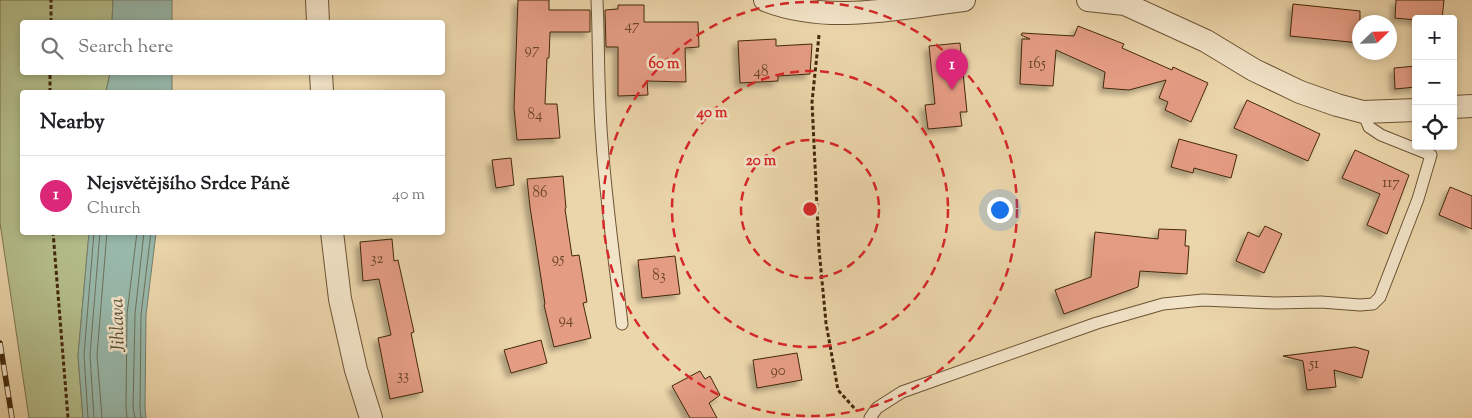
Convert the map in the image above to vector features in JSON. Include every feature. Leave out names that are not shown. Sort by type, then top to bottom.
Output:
[{"type":"street","points":[[317,0],[318,20]]},
{"type":"street","points":[[765,0],[775,4],[820,13],[856,6],[964,0]]},
{"type":"street","points":[[1088,0],[1128,2],[1206,41],[1254,70],[1300,92],[1337,105],[1363,112],[1412,110]]},
{"type":"street","points":[[321,75],[322,90]]},
{"type":"street","points":[[1457,107],[1472,106]]},
{"type":"street","points":[[332,235],[340,299],[356,370],[372,418]]},
{"type":"lane","points":[[597,0],[598,78],[605,186],[622,324]]},
{"type":"lane","points":[[870,418],[877,408],[902,392],[1097,323],[1162,304],[1203,300],[1373,304],[1384,288],[1418,199],[1432,151],[1381,135],[1369,127],[1363,112]]},
{"type":"path","points":[[51,0],[51,20]]},
{"type":"path","points":[[820,13],[812,102],[819,249],[826,323],[838,390],[857,411]]},
{"type":"path","points":[[50,75],[50,90]]},
{"type":"path","points":[[53,235],[68,418]]},
{"type":"green space","points":[[0,0],[113,0],[112,20],[20,20],[20,75],[110,75],[106,90],[20,90],[20,235],[89,235],[78,356],[83,418],[29,418],[0,223]]},
{"type":"water","points":[[113,0],[172,0],[172,20],[112,20]]},
{"type":"water","points":[[110,75],[172,75],[172,90],[106,90]]},
{"type":"water","name":"Jihlava","points":[[89,235],[156,235],[146,315],[146,418],[83,418],[78,356]]},
{"type":"building","points":[[518,0],[549,0],[549,10],[590,10],[590,32],[550,32],[545,104],[557,104],[560,138],[517,140],[514,108]]},
{"type":"building","points":[[1396,0],[1444,0],[1442,15],[1412,15],[1412,20],[1397,18],[1397,15],[1395,15]]},
{"type":"building","points":[[1293,4],[1360,11],[1360,15],[1352,15],[1352,42],[1290,36]]},
{"type":"building","points":[[618,5],[644,5],[644,22],[698,22],[699,47],[685,48],[686,82],[647,81],[648,95],[618,96],[618,47],[606,47],[605,10],[618,9]]},
{"type":"building","points":[[1078,26],[1124,44],[1122,48],[1172,70],[1173,67],[1208,83],[1191,122],[1165,110],[1168,102],[1159,98],[1166,80],[1129,90],[1103,88],[1105,72],[1056,50],[1053,86],[1020,84],[1022,39],[1030,39],[1021,35],[1022,33],[1074,36]]},
{"type":"building","points":[[776,39],[776,46],[812,44],[810,74],[778,76],[778,81],[740,83],[738,41]]},
{"type":"building","points":[[960,43],[967,112],[960,112],[962,126],[928,129],[925,105],[935,104],[929,46]]},
{"type":"building","points":[[1412,66],[1412,87],[1395,89],[1394,68]]},
{"type":"building","points":[[1247,100],[1320,134],[1308,161],[1234,128]]},
{"type":"building","points":[[1179,139],[1237,155],[1231,178],[1194,168],[1193,173],[1171,167]]},
{"type":"building","points":[[1355,150],[1409,175],[1387,234],[1367,225],[1380,194],[1342,178]]},
{"type":"building","points":[[511,158],[514,185],[496,188],[492,160]]},
{"type":"building","points":[[563,176],[565,209],[572,256],[579,255],[587,302],[583,303],[591,338],[554,347],[544,305],[527,179]]},
{"type":"building","points":[[1450,187],[1472,196],[1472,229],[1439,215]]},
{"type":"building","points":[[1265,226],[1282,234],[1264,273],[1236,261],[1248,232],[1259,237]]},
{"type":"building","points":[[1159,229],[1186,230],[1185,246],[1189,246],[1187,274],[1140,271],[1138,287],[1064,314],[1055,290],[1091,277],[1095,232],[1158,239]]},
{"type":"building","points":[[392,239],[394,261],[398,260],[414,332],[411,333],[423,392],[390,399],[378,338],[391,335],[379,279],[363,281],[360,242]]},
{"type":"building","points":[[675,256],[680,294],[642,298],[638,260]]},
{"type":"building","points":[[541,340],[547,363],[511,373],[504,350]]},
{"type":"building","points":[[1355,347],[1369,351],[1362,378],[1334,370],[1336,387],[1307,390],[1303,361],[1283,356]]},
{"type":"building","points":[[797,353],[802,380],[757,388],[753,360]]},
{"type":"building","points":[[700,371],[705,379],[710,376],[720,395],[709,403],[717,418],[690,418],[672,386]]},
{"type":"railway","points":[[0,343],[12,418]]},
{"type":"place","name":"Nejsvětějšího Srdce Páně","points":[[952,90]]}]
